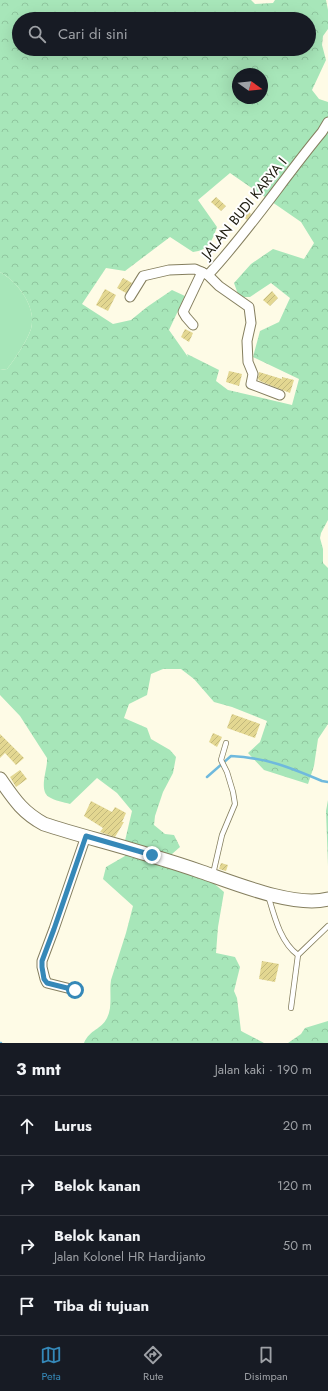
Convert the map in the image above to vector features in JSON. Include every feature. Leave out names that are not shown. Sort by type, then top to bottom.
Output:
[{"type":"main road","points":[[0,779],[17,804],[36,820],[53,827],[152,855],[227,882],[267,893],[306,901],[320,901],[328,899]]},
{"type":"street","name":"JALAN BUDI KARYA I","points":[[130,297],[143,276],[169,270],[195,269],[205,274],[240,238],[322,132],[328,122]]},
{"type":"street","points":[[193,325],[183,312],[205,274],[219,286],[249,307],[251,322],[247,341],[248,362],[253,374],[251,384],[280,395]]},
{"type":"street","points":[[75,990],[47,983],[44,979],[42,967],[46,950],[86,836]]},
{"type":"lane","points":[[212,876],[222,835],[235,804],[234,792],[221,760],[226,743]]},
{"type":"lane","points":[[267,893],[282,934],[290,948],[298,955]]},
{"type":"lane","points":[[291,1008],[298,955],[328,926]]},
{"type":"green space","points":[[0,0],[251,0],[255,4],[273,3],[275,0],[326,0],[328,10],[328,29],[323,36],[322,45],[326,60],[312,90],[319,99],[328,102],[328,520],[320,538],[323,549],[323,563],[328,568],[328,724],[318,739],[314,766],[308,784],[264,770],[248,753],[260,742],[267,721],[232,707],[214,702],[194,679],[181,669],[163,669],[151,674],[147,695],[129,704],[124,718],[147,728],[151,739],[170,750],[176,757],[173,773],[163,792],[155,816],[154,825],[165,834],[174,835],[180,847],[172,854],[160,854],[152,863],[210,880],[224,892],[218,927],[216,953],[235,957],[240,967],[234,991],[237,998],[241,1031],[264,1043],[84,1043],[89,1035],[105,1022],[109,1013],[111,980],[133,906],[103,879],[106,867],[125,856],[124,845],[132,811],[117,793],[97,778],[70,804],[49,797],[44,790],[47,758],[20,716],[0,695],[0,370],[7,369],[17,355],[29,334],[32,321],[29,304],[13,282],[0,272]],"holes":[[[230,173],[301,222],[314,243],[304,259],[273,249],[251,264],[234,283],[239,297],[250,297],[271,283],[290,298],[279,322],[260,331],[253,357],[299,379],[292,405],[228,390],[216,381],[219,370],[187,354],[188,357],[169,330],[185,296],[172,290],[131,320],[113,324],[82,304],[106,268],[125,271],[170,237],[193,252],[206,247],[211,241],[217,227],[198,200]]]},
{"type":"green space","points":[[0,272],[13,282],[24,296],[29,304],[32,321],[29,334],[17,355],[7,369],[0,370]]},
{"type":"green space","points":[[328,800],[328,866],[326,811]]},
{"type":"green space","points":[[328,1021],[328,1043],[288,1043],[301,1034],[305,1028]]},
{"type":"building","points":[[216,197],[226,206],[221,211],[211,202]]},
{"type":"building","points":[[243,206],[251,214],[247,220],[238,211]]},
{"type":"building","points":[[123,278],[132,283],[126,293],[117,288]]},
{"type":"building","points":[[105,289],[116,295],[108,311],[96,305]]},
{"type":"building","points":[[272,291],[278,298],[270,306],[263,300]]},
{"type":"building","points":[[185,329],[193,333],[189,342],[181,337]]},
{"type":"building","points":[[229,371],[242,374],[239,386],[226,382]]},
{"type":"building","points":[[259,372],[282,379],[282,377],[294,380],[290,393],[260,381],[258,379]]},
{"type":"building","points":[[232,714],[260,724],[255,738],[227,728]]},
{"type":"building","points":[[213,733],[222,737],[217,747],[209,742]]},
{"type":"building","points":[[0,734],[24,758],[16,765],[5,753],[0,758]]},
{"type":"building","points":[[20,770],[27,779],[16,787],[10,777]]},
{"type":"building","points":[[91,801],[112,812],[115,807],[126,813],[122,822],[124,822],[115,837],[100,832],[103,828],[84,816]]},
{"type":"building","points":[[221,863],[228,865],[226,871],[219,869]]},
{"type":"building","points":[[262,961],[279,964],[275,982],[259,979]]},
{"type":"waterway","points":[[207,777],[231,756],[267,761],[328,782]]},
{"type":"route","points":[[75,990],[47,983],[44,979],[42,961],[86,836],[152,855]]}]
